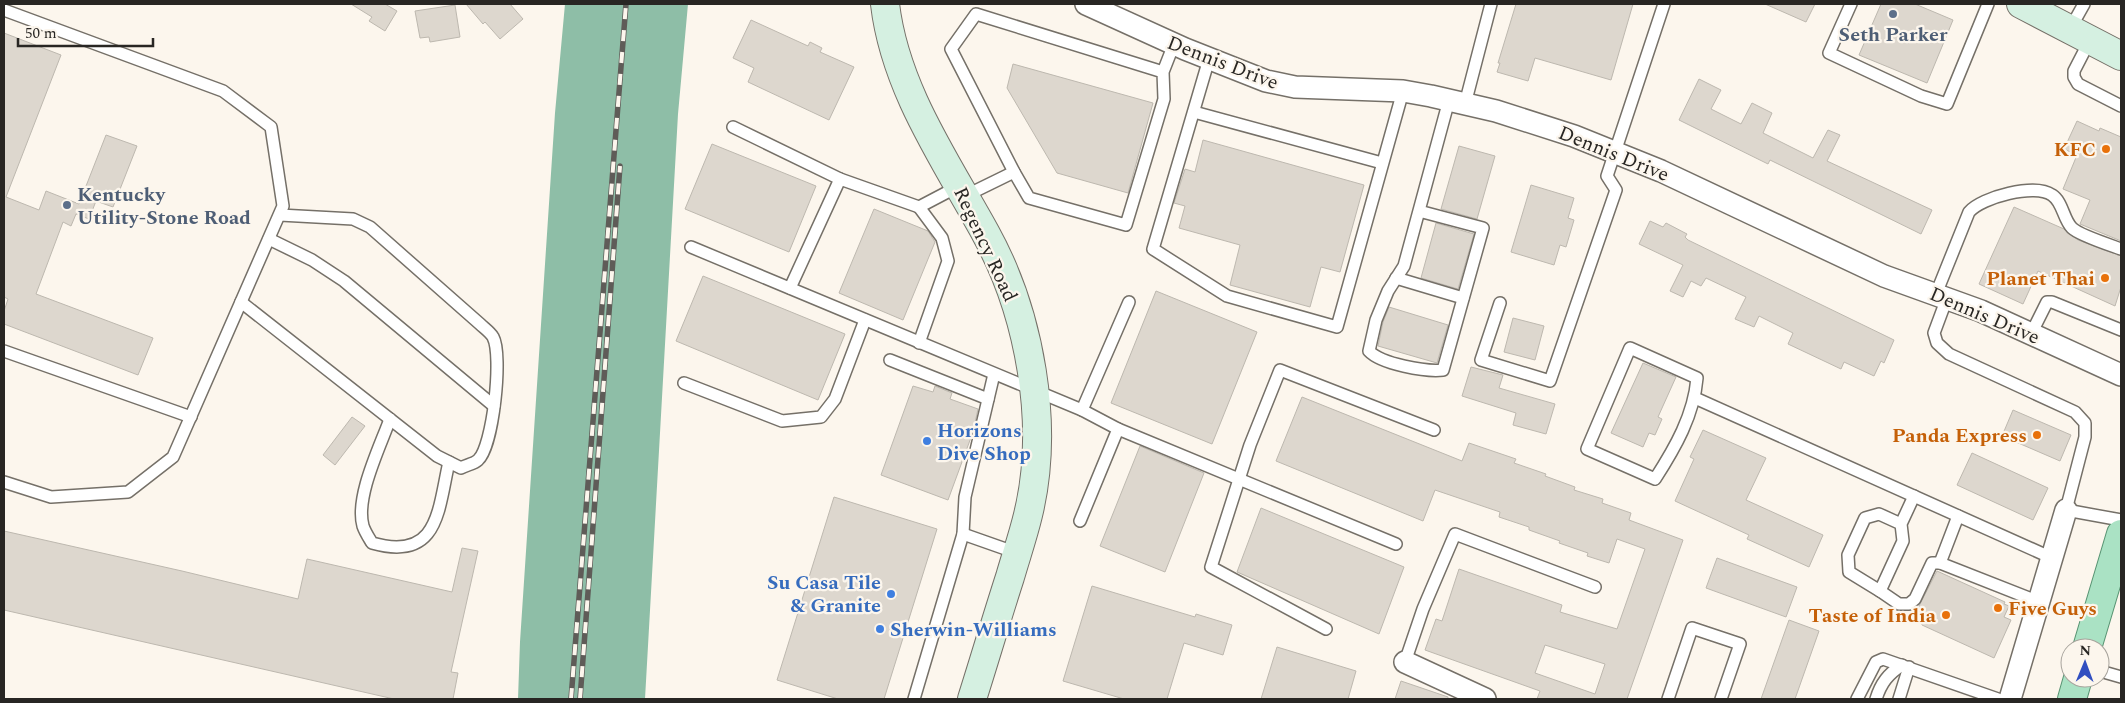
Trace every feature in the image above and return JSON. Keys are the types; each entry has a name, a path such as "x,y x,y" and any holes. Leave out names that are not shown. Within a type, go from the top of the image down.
{"main road":[{"path":"2090,638 2121,534"}],"street":[{"name":"Regency Road","path":"886,4 896,53 919,114 987,236 1013,296 1030,358 1035,392 1036,429 1033,490 1028,515 972,699"},
{"name":"Dennis Drive","path":"1086,4 1209,59 1266,81 1295,87 1403,91 1514,116 1615,151 1884,276 1981,311 2121,375"},
{"path":"2030,6 2121,56"},
{"path":"2010,699 2066,510"},
{"path":"1405,662 1473,697"}],"lane":[{"path":"1419,211 1483,228 1443,370 1431,371 1379,359 1369,351 1376,320 1388,291 1404,266 1419,211 1490,4"},
{"path":"1500,302 1481,360 1550,381 1616,190 1607,176 1664,4"},
{"path":"1851,4 1829,53 1920,96 1947,104 1988,4"},
{"path":"2084,4 2074,78 2078,84 2121,106"},
{"path":"4,10 223,91 271,127 283,206 173,457 128,492 51,497 4,482"},
{"path":"1163,72 976,14 951,49 1029,198 1126,225 1164,99 1163,72 1174,44"},
{"path":"1209,59 1153,249 1227,296 1336,327 1403,91"},
{"path":"1194,112 1382,163"},
{"path":"733,127 840,179 920,207 942,238 948,261 919,343"},
{"path":"920,207 1014,172"},
{"path":"790,288 840,179"},
{"path":"2121,250 2071,227 2057,199 2046,192 2034,190 1995,197 1974,206 1969,212 1942,296 1934,333 1937,343 1949,354 2075,412 2085,423 2085,437 2066,510 2121,520"},
{"path":"241,302 436,456 461,468 478,461 487,446 494,406 498,359 494,338 370,227 353,219 280,214"},
{"path":"269,239 312,260 344,281 494,406"},
{"path":"691,247 1082,410 1118,429 1396,544"},
{"path":"1396,278 1463,298"},
{"path":"1082,410 1129,302"},
{"path":"2031,334 2047,302 2052,302 2121,330"},
{"path":"684,383 782,421 821,417 835,400 865,320"},
{"path":"1630,348 1697,378 1695,398 1674,450 1655,479 1586,449 1630,348"},
{"path":"4,351 191,416"},
{"path":"890,360 988,399"},
{"path":"1326,629 1210,567 1250,445 1280,370 1434,430"},
{"path":"914,699 964,534 965,497 994,374"},
{"path":"1695,398 2052,558"},
{"path":"390,419 362,495 363,527 372,543 390,548 411,546 426,537 436,521 450,462"},
{"path":"1080,521 1118,429"},
{"path":"1880,592 1904,541 1901,524 1914,496"},
{"path":"1901,524 1879,514 1865,518 1848,554 1849,572 1899,604 1909,604 1915,599 1932,563 1940,563 2039,602"},
{"path":"1940,563 1958,516"},
{"path":"964,534 1017,553"},
{"path":"1405,662 1423,609 1455,534 1595,587"},
{"path":"1668,699 1692,628 1740,644 1721,699"},
{"path":"1857,699 1876,662 1883,659 1998,699"},
{"path":"1876,699 1882,684 1889,674 1906,666"},
{"path":"1900,699 1906,666"}],"green space":[{"path":"565,4 688,4 678,114 645,699 518,699 520,642 555,113"}],"building":[{"path":"351,4 385,4 397,11 385,31 369,21 372,17"},
{"path":"466,4 510,4 523,19 500,39 485,22 483,24"},
{"path":"1516,4 1633,4 1611,80 1535,58 1528,81 1497,72"},
{"path":"1765,4 1815,4 1806,22"},
{"path":"1881,4 1915,4 1953,20 1927,83 1859,55"},
{"path":"455,5 460,37 430,42 429,37 420,38 415,11"},
{"path":"751,20 808,46 810,42 822,48 820,52 854,67 829,120 748,82 754,68 733,58"},
{"name":"Kentucky Utility-Stone Road","path":"4,33 61,55 6,197 39,210 46,191 79,204 106,135 137,146 113,207 96,201 89,219 76,214 71,226 63,222 36,294 153,338 138,375 4,324 4,311 8,299 4,297"},
{"path":"1013,64 1153,103 1128,193 1057,173 1007,88"},
{"path":"1699,79 1721,90 1711,109 1741,124 1752,103 1772,113 1763,133 1813,158 1828,130 1840,135 1827,161 1932,210 1921,234 1770,160 1768,164 1679,120"},
{"path":"2077,121 2099,131 2100,128 2121,137 2121,241 2080,224 2090,200 2063,189 2077,155 2064,149"},
{"path":"1203,140 1364,185 1340,272 1321,267 1310,307 1230,285 1240,245 1179,228 1185,206 1174,203 1185,169 1195,172"},
{"path":"712,144 816,186 789,252 685,209"},
{"path":"1459,146 1495,156 1477,219 1441,209"},
{"path":"1531,185 1574,198 1568,218 1574,220 1566,247 1560,245 1554,265 1511,252"},
{"path":"2014,207 2064,229 2078,240 2121,256 2121,287 2115,306 2038,271 2023,304 1979,284"},
{"path":"874,209 928,231 935,242 903,320 839,293"},
{"path":"1650,221 1663,227 1666,223 1687,234 1685,237 1688,240 1894,340 1884,363 1881,361 1874,376 1844,362 1841,369 1788,344 1793,333 1759,316 1754,327 1735,319 1746,297 1706,278 1701,286 1691,281 1683,297 1670,291 1683,265 1639,244"},
{"path":"1436,223 1474,234 1458,289 1421,278"},
{"path":"703,276 845,334 818,400 676,341"},
{"path":"1156,291 1257,332 1212,444 1111,403"},
{"path":"1389,307 1448,325 1437,363 1378,346 1383,322"},
{"path":"1513,318 1544,326 1535,360 1504,352"},
{"path":"1643,363 1676,377 1658,417 1662,419 1655,435 1649,433 1643,447 1611,433"},
{"path":"1471,367 1503,375 1499,388 1555,404 1546,434 1513,425 1516,413 1462,396"},
{"path":"913,386 933,392 935,386 952,393 950,399 978,409 973,432 948,500 881,475"},
{"path":"1302,397 1462,461 1469,443 1516,459 1514,463 1546,474 1545,476 1575,487 1574,490 1603,499 1602,503 1631,513 1629,520 1683,540 1627,699 1537,699 1540,691 1425,650 1436,619 1442,621 1459,569 1562,605 1560,612 1617,629 1645,549 1617,539 1609,563 1587,556 1588,553 1529,530 1529,527 1499,517 1500,512 1435,490 1423,521 1276,461","holes":["1545,645 1605,664 1595,694 1535,673"]},
{"name":"Panda Express","path":"2013,410 2071,435 2060,461 2002,436"},
{"path":"352,417 365,426 335,465 323,455"},
{"path":"1703,430 1766,458 1746,500 1823,535 1809,567 1747,539 1749,535 1675,501 1694,459 1690,457"},
{"path":"1140,446 1204,473 1165,572 1100,546"},
{"path":"1972,453 2048,488 2033,520 1957,485"},
{"path":"834,497 937,529 884,699 838,699 777,680"},
{"path":"1261,508 1404,567 1379,634 1237,572"},
{"path":"4,531 298,599 307,559 452,592 462,548 478,551 451,672 458,673 453,699 394,699 4,610"},
{"path":"1717,558 1797,587 1786,617 1706,588"},
{"path":"1937,571 2005,602 2004,604 2009,606 2004,617 2011,620 1994,658 1922,625 1918,608"},
{"path":"1092,586 1195,617 1196,614 1232,625 1223,655 1184,643 1167,699 1124,699 1063,681"},
{"path":"1789,620 1819,631 1795,699 1761,699"},
{"path":"1277,647 1356,671 1348,699 1261,699"},
{"path":"1401,681 1448,697 1448,699 1395,699"}],"railway":[{"path":"571,699 626,4"},
{"path":"580,699 620,166"}],"place":[{"name":"Seth Parker","path":"1893,14"},
{"name":"KFC","path":"2106,149"},
{"name":"Kentucky Utility-Stone Road","path":"67,205"},
{"name":"Planet Thai","path":"2105,278"},
{"name":"Panda Express","path":"2037,435"},
{"name":"Horizons Dive Shop","path":"927,441"},
{"name":"Su Casa Tile & Granite","path":"891,594"},
{"name":"Five Guys","path":"1998,608"},
{"name":"Taste of India","path":"1946,615"},
{"name":"Sherwin-Williams","path":"880,629"}]}
